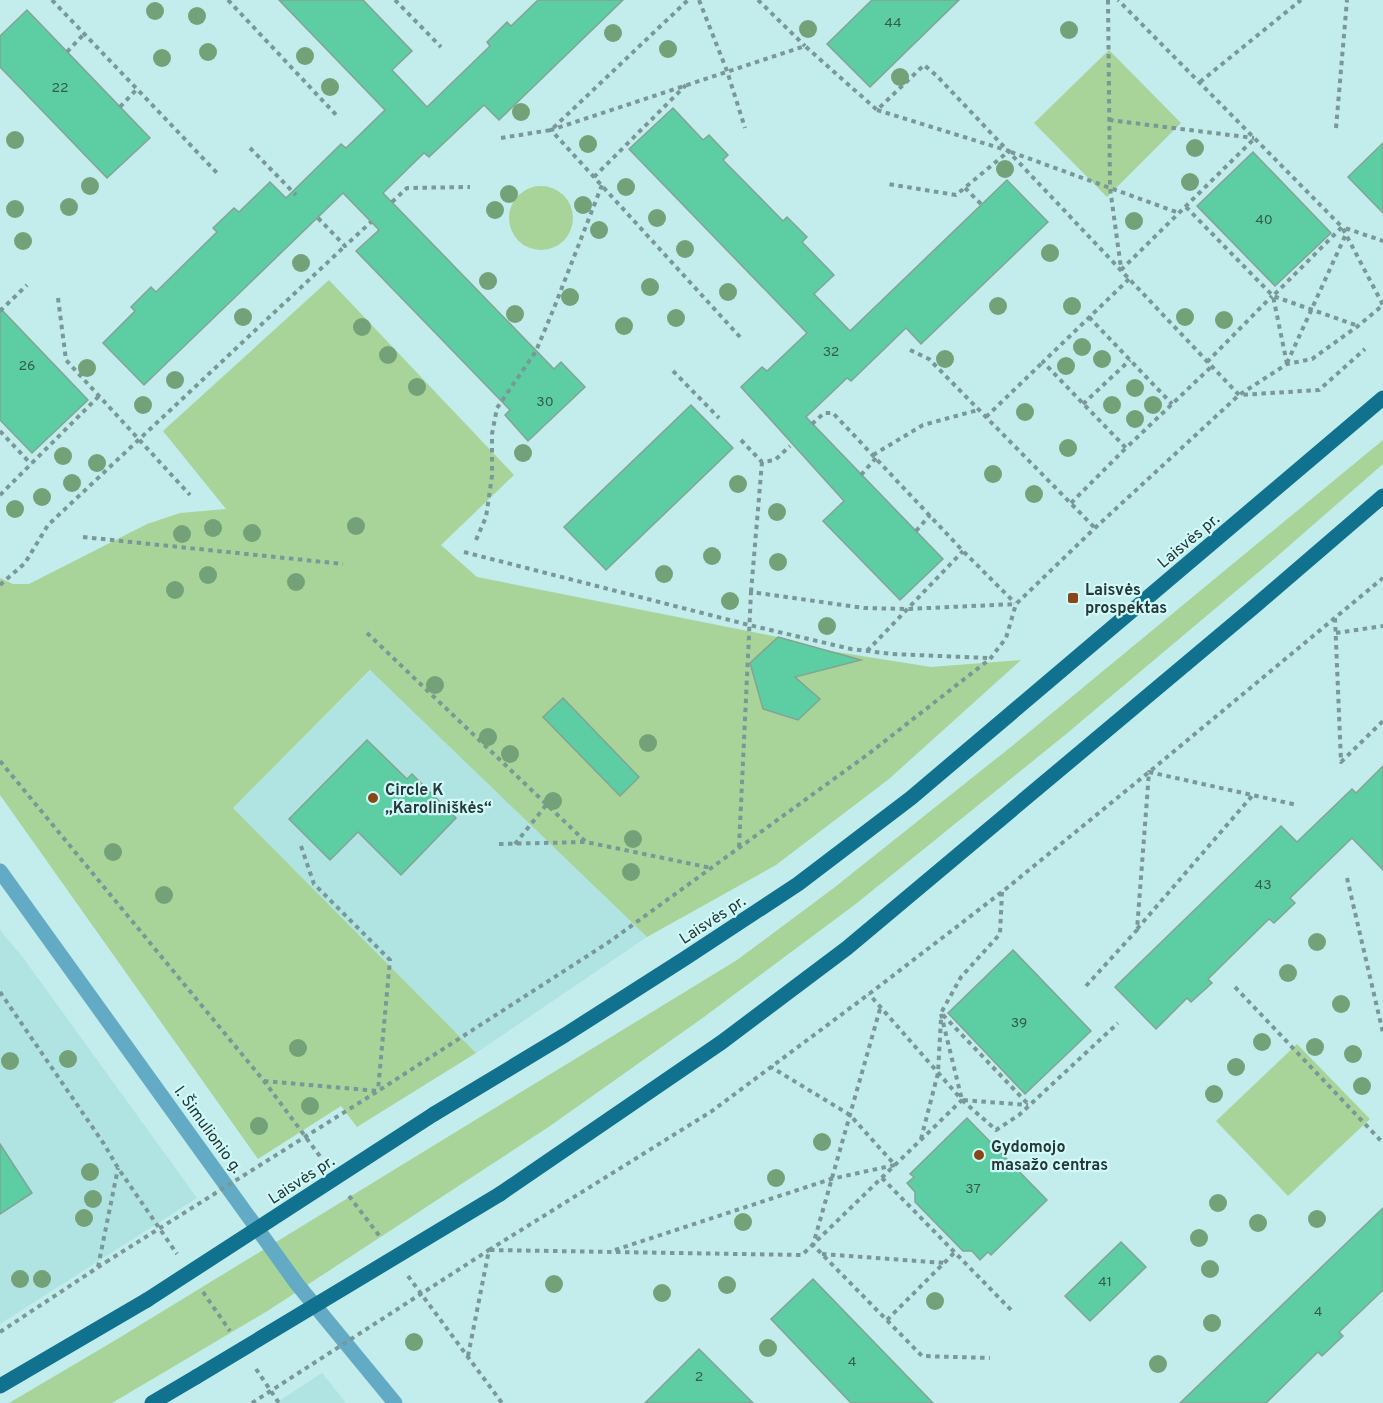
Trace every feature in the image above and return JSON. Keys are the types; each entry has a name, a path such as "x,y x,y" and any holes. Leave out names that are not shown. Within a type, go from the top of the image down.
{"main road":[{"name":"Laisvės pr.","path":"0,1386 147,1300 434,1114 565,1035 789,891 911,798 1383,398"},
{"path":"152,1403 500,1194 722,1042 847,948 1255,606 1383,495"}],"street":[{"name":"I. Šimulionio g.","path":"0,871 297,1284 395,1403"}],"path":[{"path":"52,0 219,175"},
{"path":"228,0 339,118"},
{"path":"395,0 441,47"},
{"path":"551,130 688,0"},
{"path":"699,0 727,71 745,128"},
{"path":"758,0 805,46 877,110 1009,151 1179,213"},
{"path":"1108,0 1110,188 1121,270"},
{"path":"0,1332 98,1267 609,942 867,755 990,659 1006,638 1016,604 1239,395 1287,364 1312,359 1358,327 1383,304 1342,227 1118,0"},
{"path":"1200,82 1301,0"},
{"path":"1336,128 1347,0"},
{"path":"67,52 84,34"},
{"path":"501,138 551,130 805,46"},
{"path":"877,110 924,65 938,76 1239,395"},
{"path":"594,177 686,85"},
{"path":"120,107 138,89"},
{"path":"1109,120 1255,138"},
{"path":"551,130 741,337"},
{"path":"1121,270 1255,138"},
{"path":"250,148 296,195"},
{"path":"888,184 956,195 1009,151"},
{"path":"476,540 486,517 492,476 492,434 497,408 536,351 602,185"},
{"path":"392,202 407,188 470,187"},
{"path":"965,188 981,204"},
{"path":"1186,207 1273,296 1358,327"},
{"path":"318,218 345,246"},
{"path":"0,585 25,563 48,525 371,222"},
{"path":"1342,227 1383,241"},
{"path":"1207,362 1342,227"},
{"path":"1287,364 1346,234"},
{"path":"986,417 1129,279"},
{"path":"0,311 27,285"},
{"path":"1273,296 1287,364"},
{"path":"58,298 66,360 190,495"},
{"path":"1089,317 1172,404"},
{"path":"1239,395 1320,390 1365,349"},
{"path":"910,350 929,359 1095,528"},
{"path":"1083,404 1130,360"},
{"path":"1043,362 1126,448"},
{"path":"1071,503 1212,366"},
{"path":"673,372 719,418"},
{"path":"0,495 99,396"},
{"path":"861,475 874,457 923,425 978,410"},
{"path":"812,424 824,413 833,413 1016,604"},
{"path":"0,431 31,464"},
{"path":"739,848 749,625 762,462 741,440"},
{"path":"762,462 775,460 790,446"},
{"path":"916,531 930,515"},
{"path":"83,537 343,564"},
{"path":"867,651 963,551"},
{"path":"464,552 851,649 990,659"},
{"path":"252,1403 489,1250 712,1111 1002,892 1383,578"},
{"path":"751,592 864,608 907,609 1016,604"},
{"path":"1335,617 1341,762 1383,721"},
{"path":"1336,633 1383,626"},
{"path":"367,633 586,842"},
{"path":"0,761 264,1081 327,1166"},
{"path":"1149,772 1297,806"},
{"path":"1137,930 1149,772"},
{"path":"1086,986 1252,796"},
{"path":"515,844 547,804"},
{"path":"499,844 586,842 711,868"},
{"path":"301,846 314,884 390,960 378,1090"},
{"path":"1347,878 1383,1033"},
{"path":"921,1140 938,1073 941,1013 961,976 1000,934 1002,892"},
{"path":"1235,987 1383,1143"},
{"path":"0,992 118,1168 98,1267"},
{"path":"869,994 962,1100 996,1130 1019,1115 1118,1023"},
{"path":"813,1245 881,1008"},
{"path":"941,1013 962,1100"},
{"path":"941,1013 1029,1105"},
{"path":"771,1067 850,1115 895,1165"},
{"path":"264,1081 378,1090"},
{"path":"489,1250 802,1255 962,1100 1029,1105"},
{"path":"611,1252 831,1179 895,1165"},
{"path":"882,1178 1012,1311"},
{"path":"348,1195 383,1242"},
{"path":"813,1245 922,1356 990,1358"},
{"path":"468,1356 489,1250"},
{"path":"887,1320 955,1252"},
{"path":"821,1254 945,1263"},
{"path":"405,1271 502,1403"}],"shaded area":[{"path":"371,670 647,937 476,1053 233,808"},
{"path":"0,930 24,959 197,1198 0,1324"},
{"path":"322,1373 346,1403 276,1403"}],"green space":[{"path":"1109,50 1181,123 1107,197 1034,123"},
{"path":"535,186 547,186 564,195 571,206 573,218 571,230 564,241 547,250 535,250 523,245 514,236 509,224 509,212 514,200 523,191"},
{"path":"329,280 514,475 441,545 477,577 778,637 824,650 931,667 1021,660 889,779 776,865 647,937 370,670 233,808 476,1053 357,1127 341,1106 258,1159 0,795 0,578 13,584 29,584 147,524 180,513 226,509 163,431"},
{"path":"1383,440 1383,464 1065,735 857,903 704,1017 550,1126 269,1310 112,1403 9,1403 737,960 835,887 1017,742"},
{"path":"1297,1044 1370,1119 1288,1196 1216,1121"}],"building":[{"path":"279,0 363,0 412,51 392,70 427,107 490,46 487,42 507,22 511,26 538,0 623,0 499,120 484,105 429,157 424,153 383,193 554,369 561,362 585,387 528,441 505,415 510,410 356,251 379,230 343,193 144,385 103,343 135,311 131,307 151,287 156,292 217,232 213,228 234,208 239,212 270,182 286,198 341,144 346,148 385,110"},
{"path":"872,0 959,0 870,87 827,44"},
{"path":"27,10 150,138 107,178 0,67 0,36"},
{"path":"673,108 703,140 709,135 728,155 723,160 783,221 787,217 807,237 802,242 834,275 814,294 850,331 1007,180 1048,222 921,344 906,328 851,381 847,378 806,417 943,559 900,600 823,521 844,501 741,387 762,367 767,371 807,333 629,149"},
{"path":"1383,143 1383,213 1348,177"},
{"path":"1253,152 1331,233 1275,286 1197,206"},
{"path":"0,308 88,400 32,453 0,420"},
{"path":"691,405 733,448 606,570 564,527"},
{"path":"778,637 861,660 795,677 820,699 798,720 763,709 750,663"},
{"path":"563,698 639,777 620,796 543,717"},
{"name":"Circle K „Karoliniškės“","path":"367,740 407,779 412,774 456,818 401,875 358,832 330,860 289,819"},
{"path":"1383,766 1383,870 1352,838 1290,898 1295,903 1274,923 1269,919 1208,979 1212,983 1191,1002 1187,998 1156,1029 1115,987 1281,826 1297,842 1352,789 1356,793"},
{"path":"1013,950 1091,1031 1025,1094 948,1013"},
{"path":"967,1118 1047,1200 991,1255 988,1252 980,1260 972,1251 963,1251 915,1202 915,1192 907,1183 914,1177 910,1174"},
{"path":"0,1144 32,1193 0,1214"},
{"path":"1383,1208 1383,1290 1339,1332 1343,1336 1322,1356 1318,1352 1266,1403 1180,1403"},
{"path":"1121,1242 1146,1267 1090,1321 1065,1296"},
{"path":"813,1279 933,1403 851,1403 771,1319"},
{"path":"699,1349 753,1403 645,1403"}],"place":[{"name":"Laisvės prospektas","path":"1073,598"},
{"name":"Circle K „Karoliniškės“","path":"373,798"},
{"name":"Gydomojo masažo centras","path":"979,1155"}]}
